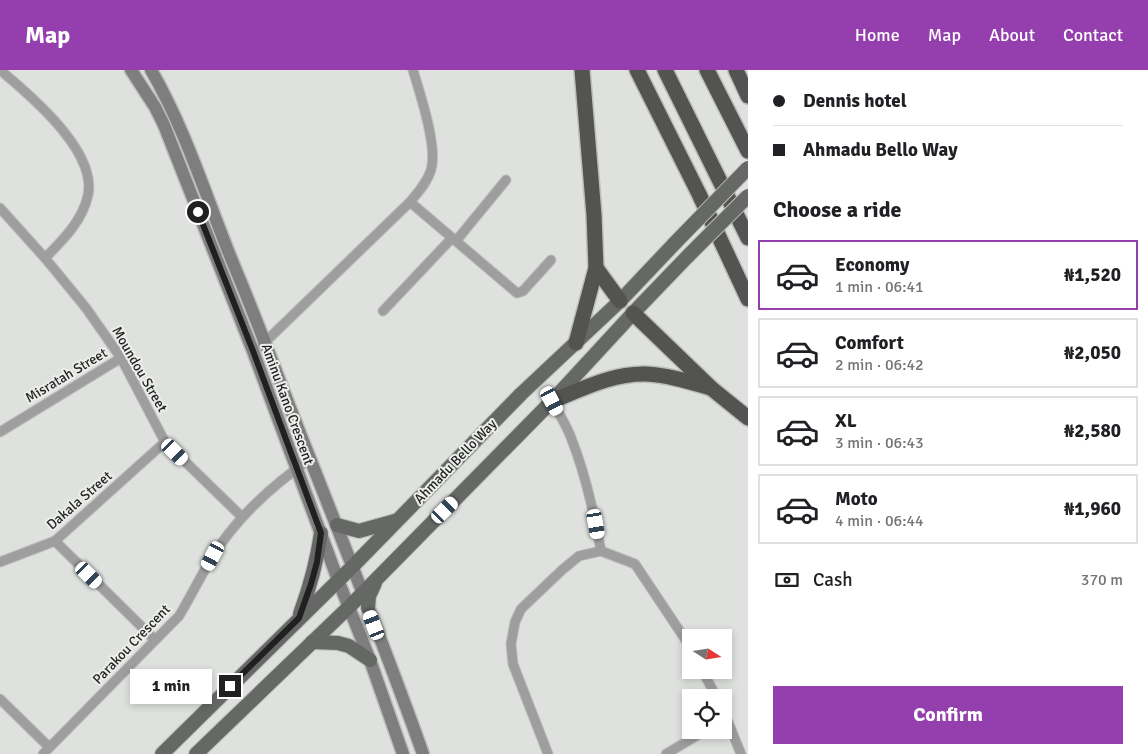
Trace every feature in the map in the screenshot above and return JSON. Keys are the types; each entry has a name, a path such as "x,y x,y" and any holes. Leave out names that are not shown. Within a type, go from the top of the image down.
{"highway":[{"path":"576,343 596,268 594,215 582,70"},
{"path":"637,70 699,194 748,299"},
{"path":"665,70 748,238"},
{"path":"707,70 748,151"},
{"path":"736,70 748,96"},
{"path":"596,268 620,302"},
{"path":"633,314 711,388 748,418"},
{"path":"552,401 591,385 620,377 645,374 677,378 711,388"}],"main road":[{"name":"Ahmadu Bello Way","path":"162,754 352,567 521,394 620,302 748,168"},
{"name":"Ahmadu Bello Way","path":"196,754 350,606 552,401 688,256 748,196"},
{"path":"336,525 359,531 398,520"},
{"path":"299,618 317,562 321,533"},
{"path":"368,608 376,579"},
{"path":"312,642 338,643 349,646 370,660"}],"street":[{"path":"0,70 37,102 58,124 84,164 89,180 88,196 80,214 67,236 45,258"},
{"name":"Aminu Kano Crescent","path":"131,70 155,107 164,125 253,351 338,580 350,606 403,754"},
{"path":"151,70 176,117 216,224 266,342 423,754"},
{"path":"253,351 266,342 410,202 425,184 432,169 433,155 428,123 413,70"},
{"path":"383,311 454,239 506,180"},
{"path":"410,202 519,293 551,260"},
{"name":"Moundou Street","path":"0,208 45,258 86,308 120,358 166,442 242,517"},
{"name":"Misratah Street","path":"0,432 120,358"},
{"path":"552,401 570,434 580,463 594,511 601,551"},
{"name":"Dakala Street","path":"0,562 55,541 166,442"},
{"name":"Parakou Crescent","path":"46,751 179,616 213,556 242,517 310,459"},
{"path":"55,541 155,640"},
{"path":"548,754 513,664 511,644 515,622 521,609 562,570 579,556 601,551 634,564 682,635"},
{"path":"0,699 46,751"},
{"path":"732,733 741,754"},
{"path":"666,754 691,739"}],"route":[{"path":"198,212 253,351 321,533 317,562 299,618 230,686"}]}
